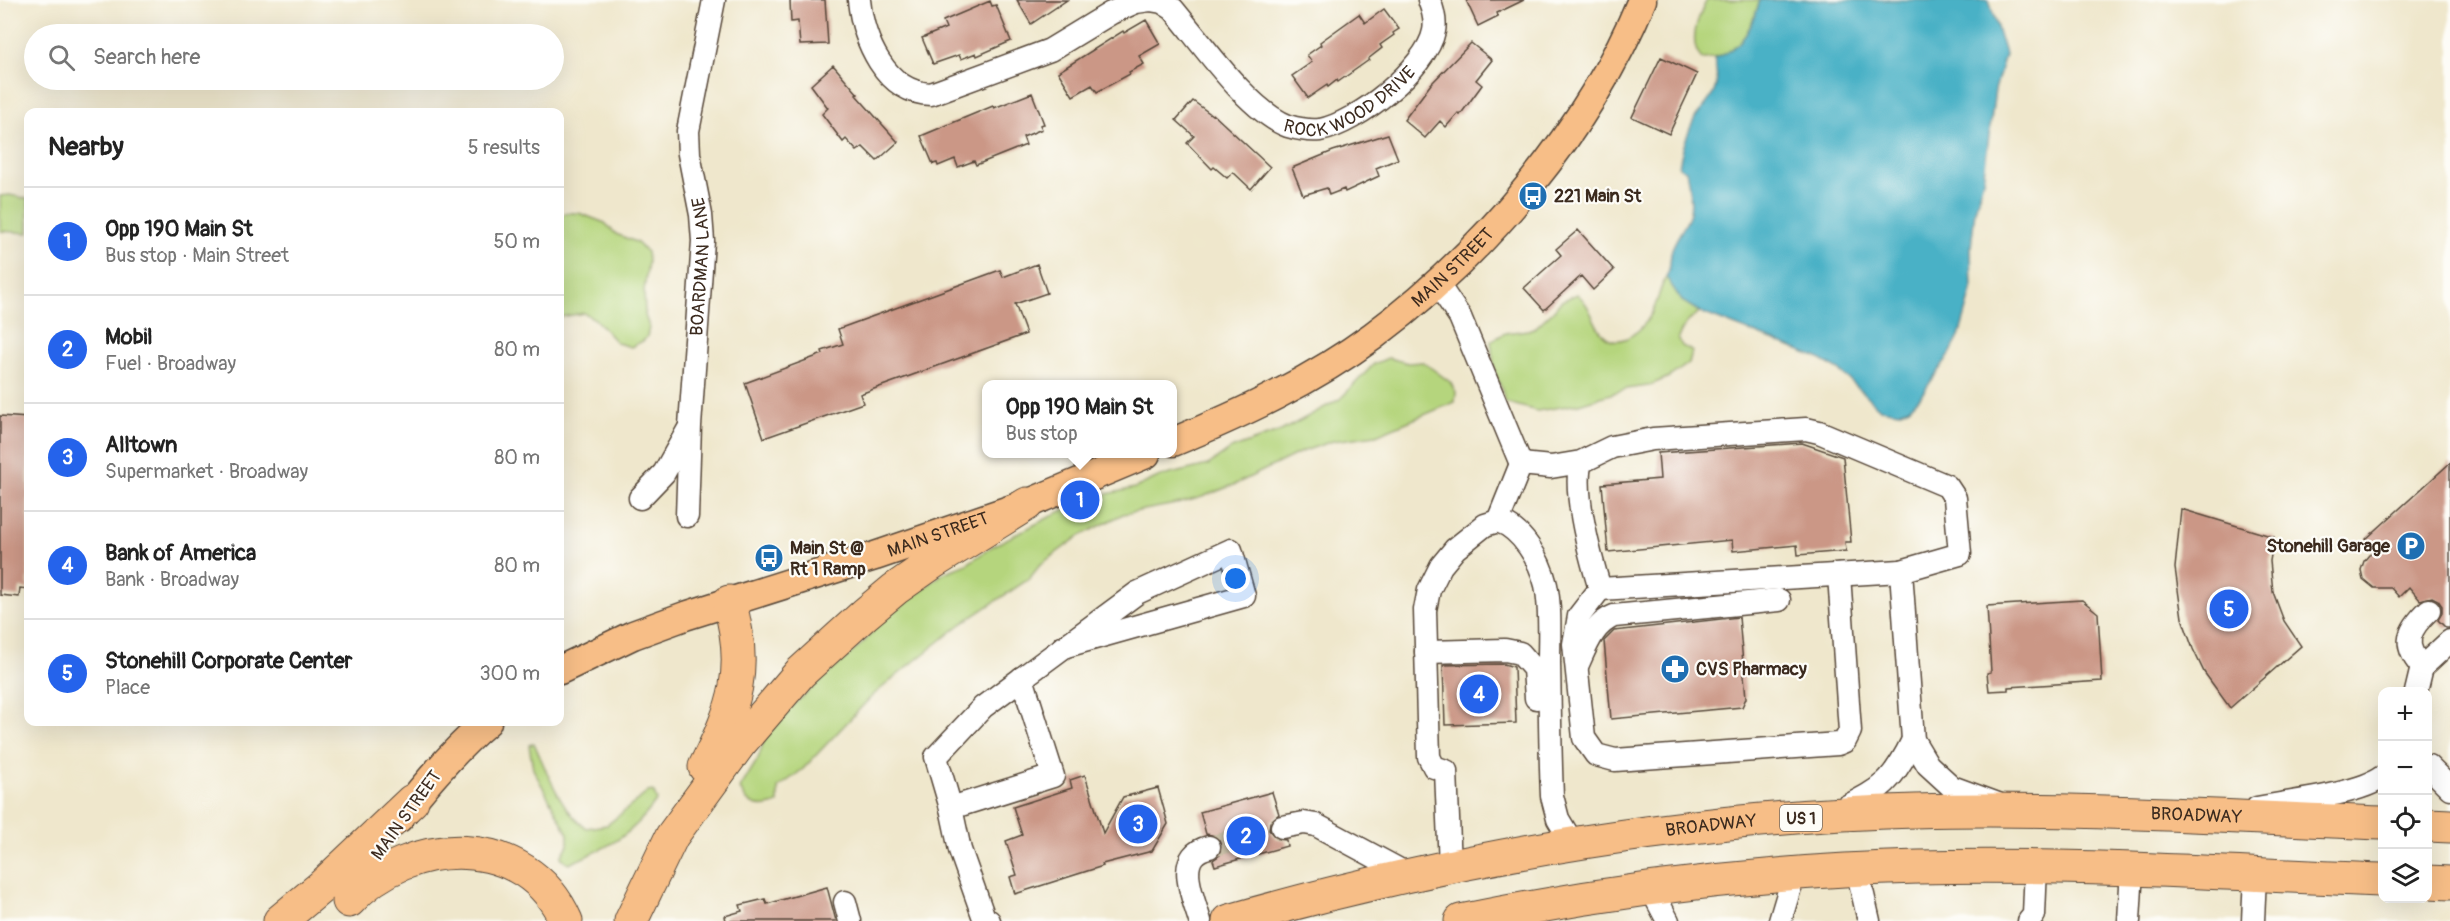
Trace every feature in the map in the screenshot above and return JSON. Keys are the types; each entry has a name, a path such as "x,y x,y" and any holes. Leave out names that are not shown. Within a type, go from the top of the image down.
{"highway":[{"path":"672,836 768,708 831,644 895,589 932,563 1027,504"},
{"path":"631,921 719,736 737,687 738,642 729,602"},
{"path":"280,921 321,887 412,801"},
{"name":"BROADWAY","path":"1228,921 1450,866 1573,844 1719,825 1913,811 2020,810 2378,823"},
{"path":"2432,825 2450,826"},
{"path":"345,911 370,880 399,863 437,854 464,852 495,858 520,868 549,893 566,921"},
{"path":"1461,921 1531,914 1652,889 1857,869 2036,866 2378,880"},
{"path":"2432,882 2450,883"}],"main road":[{"name":"MAIN STREET","path":"1177,440 1249,410 1330,365 1373,336 1437,283 1473,249 1509,209 1564,140 1618,51 1642,0"},
{"name":"MAIN STREET","path":"564,668 633,635 1027,504 1134,458"},
{"name":"MAIN STREET","path":"345,911 377,852 412,801 466,739 482,726"}],"street":[{"name":"BOARDMAN LANE","path":"687,516 690,426 703,241 701,215 689,154 688,131 714,0"},
{"name":"ROCK WOOD DRIVE","path":"859,0 865,32 880,63 890,75 920,94 931,94 1050,50 1111,13 1136,2 1150,0 1162,2 1173,9 1250,101 1287,126 1305,130 1320,130 1354,115 1388,93 1417,66 1427,51 1434,31 1434,11 1429,0"},
{"path":"1437,283 1460,317 1521,464 1498,521"},
{"name":"BOARDMAN LANE","path":"640,498 664,473 690,426"},
{"path":"1521,464 1551,466 1581,462 1612,447 1653,439 1802,429 1815,431 1941,482 1952,491 1955,501 1960,554 1901,571 1600,589 1584,609 1576,625 1574,644 1584,738 1592,752 1600,757 1615,760 1841,743 1849,735 1839,575"},
{"path":"1581,462 1578,480 1580,498 1592,561 1600,589"},
{"path":"1450,866 1446,771 1434,767 1429,757 1425,610 1429,590 1441,566 1455,549 1485,525 1498,521 1506,524 1525,542 1545,583 1549,635 1552,796 1558,819 1573,844"},
{"path":"986,920 960,850 936,757 983,707 1063,647 1137,593 1231,550 1244,596 1063,647"},
{"path":"1901,571 1913,740 1928,765 1952,787 2020,810"},
{"path":"1577,667 1594,631 1601,623 1614,616 1779,600"},
{"path":"2422,667 2412,653 2410,638 2415,624 2429,610"},
{"path":"2417,687 2422,667 2450,641"},
{"path":"1426,652 1510,650 1520,653 1528,660 1535,674 1538,766"},
{"path":"951,808 1053,776 1022,678"},
{"path":"1828,816 1880,788 1899,768 1913,740"},
{"path":"2432,771 2450,788"},
{"path":"2211,816 2352,790 2378,779"},
{"path":"1282,827 1304,823 1316,825 1409,875"},
{"path":"1200,921 1188,868 1195,853 1209,847"},
{"path":"2035,919 2036,866"},
{"path":"1857,869 1869,921"},
{"path":"2129,921 2132,869"},
{"path":"1780,921 1794,874"},
{"path":"2253,921 2255,875"},
{"path":"1652,889 1668,921"}],"green space":[{"path":"1707,0 1760,0 1752,22 1741,41 1725,54 1702,59 1695,46 1695,38 1700,14"},
{"path":"10,195 24,198 24,233 0,231 0,196"},
{"path":"579,213 605,223 616,234 636,242 647,252 644,291 645,315 649,327 647,337 643,341 631,347 617,343 595,319 584,313 564,316 564,214"},
{"path":"1666,277 1682,301 1700,312 1687,323 1678,338 1682,346 1692,351 1689,363 1669,377 1648,386 1626,389 1579,404 1537,411 1504,402 1503,391 1495,371 1491,341 1505,333 1536,327 1561,301 1577,294 1584,301 1605,336 1612,340 1626,338 1646,323 1655,307"},
{"path":"1388,358 1408,363 1423,362 1450,382 1456,392 1455,402 1376,435 1333,441 1301,452 1236,484 1202,497 1123,514 1078,537 1040,565 1029,579 961,624 872,696 803,769 778,788 778,803 760,806 746,799 740,788 758,759 766,734 792,706 865,641 879,622 944,573 967,564 993,546 1077,503 1093,497 1135,488 1158,477 1208,465 1231,449 1281,431 1340,399 1374,364"},
{"path":"534,743 549,778 562,800 569,811 586,828 607,825 648,792 653,791 657,800 629,832 596,852 569,864 561,857 568,845 568,834 533,769 529,745"}],"water":[{"path":"1760,0 1989,0 2005,54 1995,90 1983,181 1975,211 1971,247 1972,291 1959,337 1950,354 1920,397 1909,408 1899,412 1880,409 1839,370 1818,358 1700,312 1682,301 1666,277 1672,249 1690,211 1686,171 1679,167 1685,142 1695,118 1714,93 1717,77 1714,59 1733,48 1745,36"}],"building":[{"path":"791,0 825,0 828,44 800,45 798,21 791,22"},
{"path":"1017,0 1067,0 1031,24"},
{"path":"1466,0 1524,0 1497,13 1498,16 1478,26"},
{"path":"990,1 992,6 996,5 1011,41 977,56 976,53 961,59 959,55 933,64 922,38 946,28 943,21"},
{"path":"1384,9 1399,29 1393,33 1394,35 1380,45 1382,48 1369,60 1338,82 1337,80 1328,87 1327,85 1308,98 1292,76 1312,62 1307,55 1321,45 1320,42 1359,14 1365,23"},
{"path":"1146,20 1160,44 1139,56 1144,64 1097,92 1092,85 1073,96 1058,72 1123,31 1124,33"},
{"path":"1471,43 1492,60 1476,80 1482,85 1460,115 1458,113 1446,127 1440,121 1425,138 1404,120 1431,84"},
{"path":"1661,57 1697,74 1669,134 1632,117"},
{"path":"833,65 898,142 877,161 863,147 857,151 846,139 843,142 822,114 828,108 811,85"},
{"path":"1032,93 1044,124 1040,125 1042,129 1023,137 1026,145 976,165 974,161 958,167 955,159 938,166 937,163 933,164 921,136 993,106 994,108"},
{"path":"1193,101 1213,114 1270,167 1251,189 1233,172 1227,178 1214,167 1212,169 1187,143 1194,136 1176,120"},
{"path":"1388,134 1398,159 1376,168 1379,176 1345,192 1344,189 1329,195 1327,188 1303,195 1292,168 1333,151"},
{"path":"1578,230 1614,270 1593,290 1581,276 1544,310 1524,288 1561,255 1556,249"},
{"path":"1037,264 1047,293 1015,304 1026,334 860,394 863,403 764,438 745,383 823,354 822,351 843,344 838,329 1000,270 1003,277"},
{"path":"0,416 24,418 24,588 20,588 19,597 0,595"},
{"path":"1802,443 1843,457 1851,542 1845,542 1846,551 1798,555 1797,545 1733,551 1732,540 1608,552 1602,484 1660,479 1658,453"},
{"name":"Stonehill Garage","path":"2450,463 2450,628 2446,628 2438,620 2442,613 2442,606 2438,600 2432,597 2420,600 2409,587 2399,597 2391,588 2374,588 2363,579 2361,570 2364,561 2374,549 2366,539"},
{"path":"2181,509 2274,537 2270,561 2273,592 2284,621 2301,646 2230,708 2204,672 2182,618 2175,568"},
{"path":"2082,600 2098,613 2102,681 2008,687 2008,690 1989,691 1987,673 1991,672 1987,606"},
{"name":"CVS Pharmacy","path":"1739,617 1746,698 1742,707 1611,719 1604,641 1614,631"},
{"path":"1504,664 1514,667 1516,723 1445,725 1443,665"},
{"path":"1085,775 1103,833 1123,797 1158,788 1168,824 1152,851 1102,864 1103,866 1015,894 1010,877 1017,875 1006,841 1022,835 1013,807 1072,788 1070,780"},
{"path":"1272,792 1279,814 1270,822 1269,830 1277,839 1286,840 1287,846 1215,866 1213,860 1220,855 1222,842 1217,836 1206,834 1200,812"},
{"path":"827,887 836,921 726,921 725,916 742,911 740,905 765,899 767,904"}],"tunnel":[{"path":"1209,847 1282,827"}],"place":[{"name":"221 Main St","path":"1533,196"},
{"name":"Opp 190 Main St","path":"1080,500"},
{"name":"Stonehill Garage","path":"2411,546"},
{"name":"Main St @ Rt 1 Ramp","path":"769,558"},
{"name":"Stonehill Corporate Center","path":"2229,609"},
{"name":"CVS Pharmacy","path":"1675,669"},
{"name":"Bank of America","path":"1479,694"},
{"name":"Alltown","path":"1138,824"},
{"name":"Mobil","path":"1246,836"}]}
